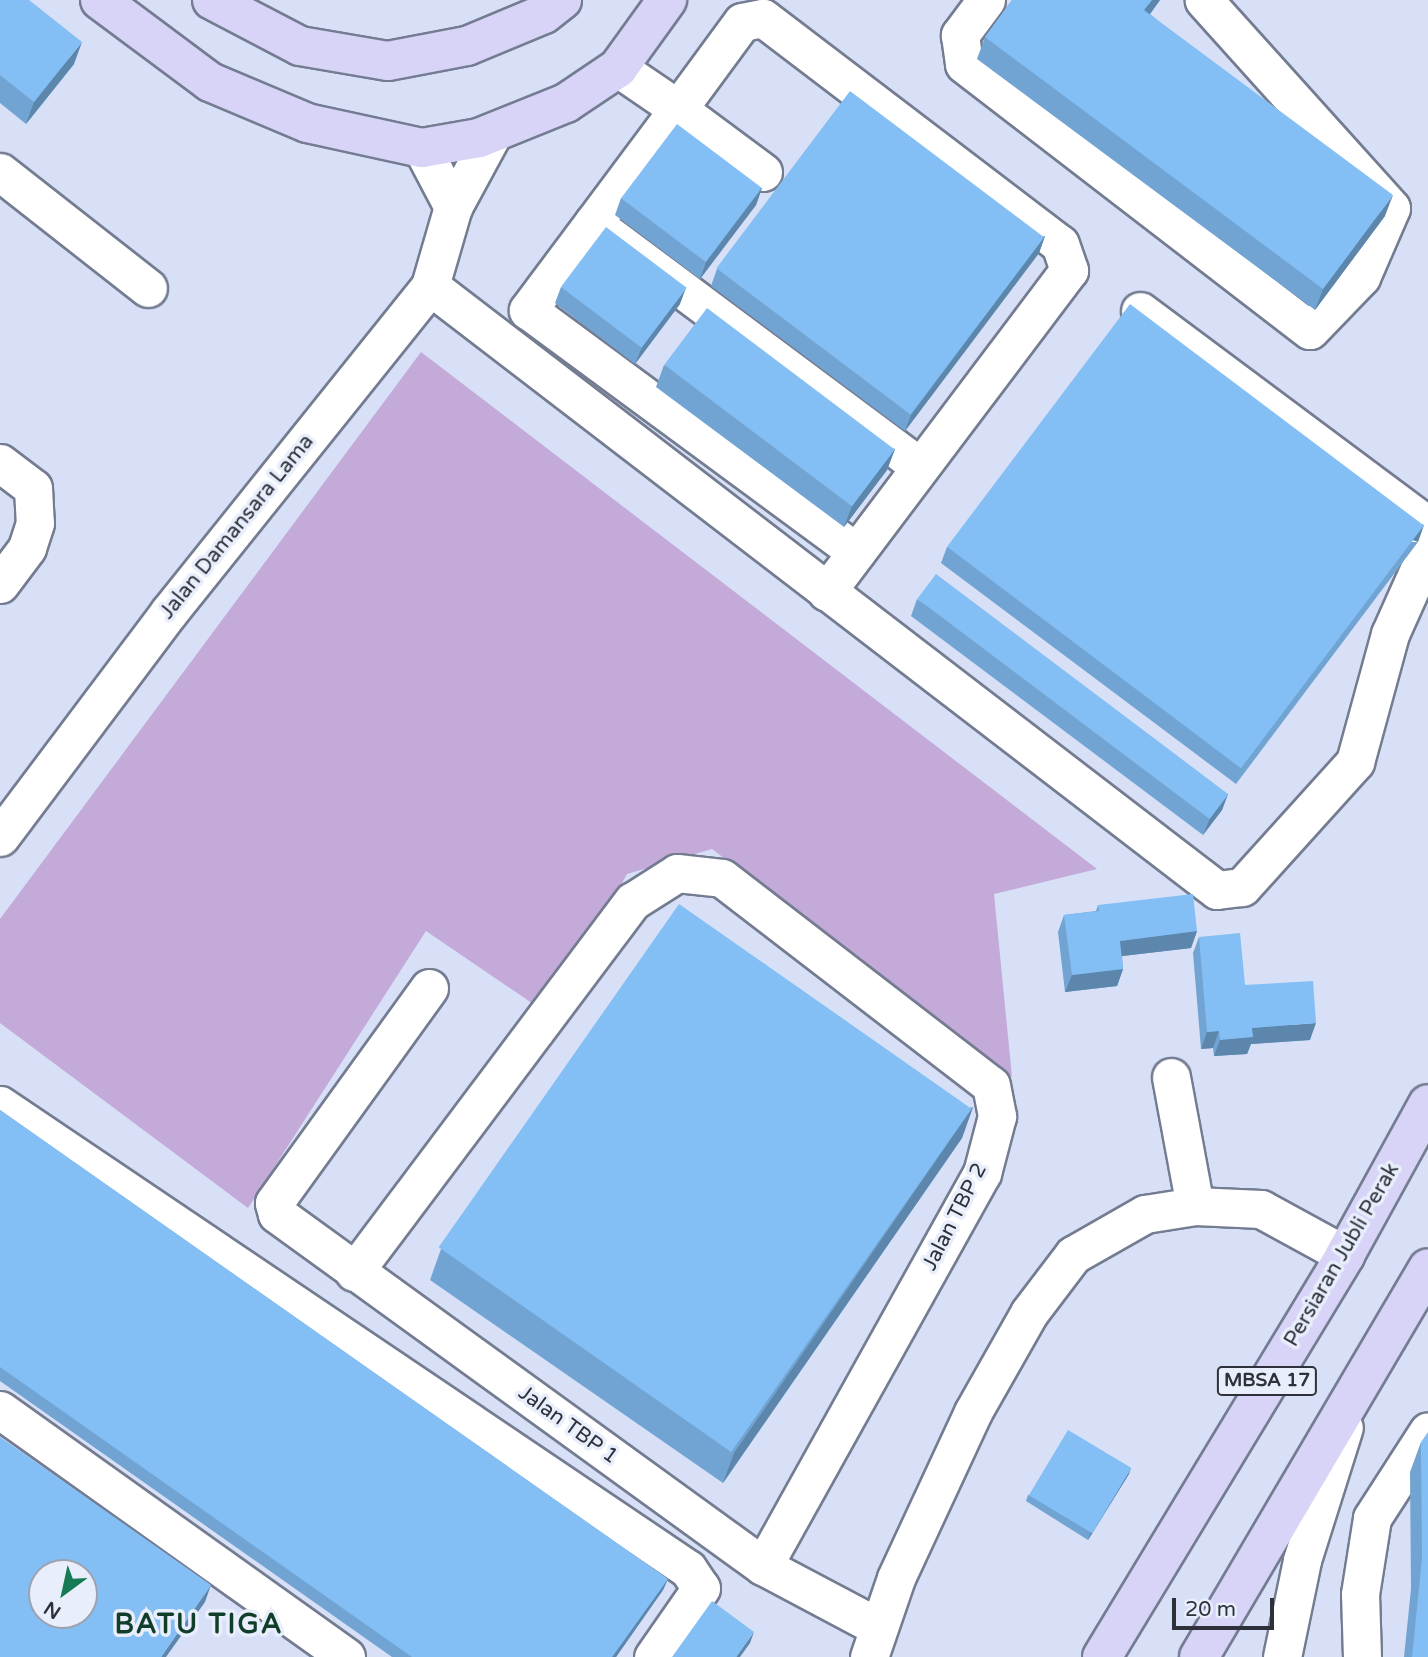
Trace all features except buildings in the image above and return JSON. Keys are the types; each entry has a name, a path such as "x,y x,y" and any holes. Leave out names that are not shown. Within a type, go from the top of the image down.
{"main road":[{"path":"100,0 210,82 307,122 422,148 493,133 566,103 618,68 667,0"},
{"path":"212,0 300,46 388,61 467,46 544,14 562,0"},
{"name":"Persiaran Jubli Perak","path":"1101,1657 1345,1255 1428,1104"},
{"path":"1199,1657 1351,1406 1428,1269"}],"street":[{"path":"986,0 960,35 964,64 1310,330 1361,277 1391,208 1204,0"},
{"path":"504,342 742,22 763,18 1060,244 1069,270 826,592"},
{"path":"618,68 763,172"},
{"name":"Jalan Damansara Lama","path":"0,837 169,612 430,286 453,207 493,133"},
{"path":"422,148 453,207"},
{"path":"0,172 148,288"},
{"path":"593,223 920,467"},
{"path":"430,286 1217,890 1242,887 1355,762 1390,634 1428,549"},
{"path":"528,310 856,552"},
{"path":"1140,311 1428,526"},
{"path":"0,463 33,488 35,523 27,548 0,584"},
{"name":"Jalan TBP 2","path":"354,1272 633,901 677,873 722,878 991,1085 997,1116 982,1173 763,1566"},
{"name":"Jalan TBP 1","path":"429,988 274,1203 277,1214 763,1566 874,1642"},
{"path":"1171,1077 1195,1206"},
{"path":"0,1105 688,1569 701,1588 653,1657"},
{"path":"874,1642 973,1412 1029,1313 1073,1255 1108,1232 1145,1214 1195,1206 1261,1209 1345,1255"},
{"path":"1287,1654 1302,1560 1351,1406"},
{"path":"0,1410 325,1651"},
{"path":"1362,1657 1360,1594 1372,1518 1428,1431"}],"shaded area":[{"path":"421,352 1097,869 994,894 1012,1077 712,849 627,874 548,1014 426,931 248,1208 0,1023 0,919"}],"district":[{"name":"BATU TIGA","path":"199,1624"}]}
